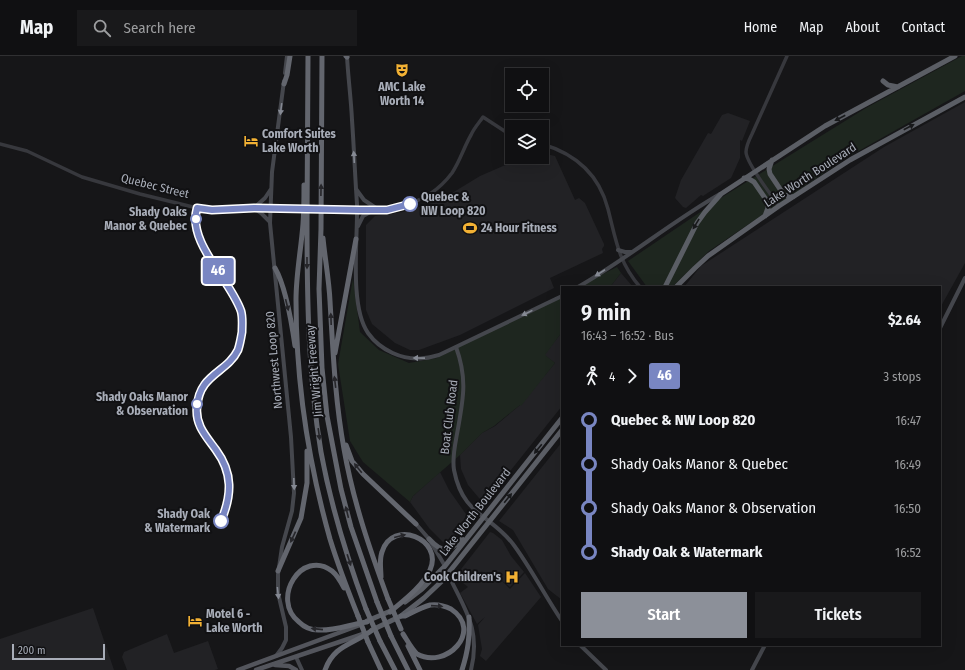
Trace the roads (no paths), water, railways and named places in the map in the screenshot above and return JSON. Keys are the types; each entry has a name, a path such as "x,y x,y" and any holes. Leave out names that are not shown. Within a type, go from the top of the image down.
{"highway":[{"path":"284,84 290,56"},
{"name":"Jim Wright Freeway","path":"308,56 307,301 311,375 315,411 321,452 342,538 366,609 395,670"},
{"name":"Jim Wright Freeway","path":"322,56 321,229 319,289 320,329 327,416 350,527 377,602 391,636 408,670"},
{"path":"666,286 697,223 710,205 721,194 825,126 955,56"},
{"path":"884,81 888,85 898,87"},
{"name":"Lake Worth Boulevard","path":"677,286 708,256 779,206 875,146 965,97"},
{"path":"299,365 297,282 303,224 305,156 308,151"},
{"path":"772,160 769,169 770,174 784,195 794,197"},
{"path":"744,178 750,179 754,182 767,201 768,206 765,216"},
{"path":"321,229 323,234 330,299 333,358 347,466 359,514 376,567 402,632 420,670"},
{"path":"333,358 356,238"},
{"path":"275,268 279,274 293,332 299,365 308,444 331,540 358,616 381,670"},
{"name":"Lake Worth Boulevard","path":"367,622 390,612 418,592 445,566 561,419"},
{"name":"Lake Worth Boulevard","path":"371,631 401,616 428,595 448,574 561,431"},
{"path":"342,435 352,461 363,474 416,524"},
{"path":"278,571 302,518 307,483 308,444"},
{"path":"382,580 382,552 384,547 392,538 403,534 411,535 425,542 431,553 432,565 430,570 413,592 390,612"},
{"path":"429,539 438,548 446,550 451,549 462,539 467,538"},
{"path":"355,608 337,576 325,567 318,565 303,569 294,577 289,588 288,601 290,611 297,620 307,627 319,630 334,629 367,622"},
{"path":"401,616 405,616 430,605 450,608 457,616 463,627 464,634 461,644 454,653 446,659 438,661 427,660 418,654 402,632"},
{"path":"462,670 470,636 468,617"},
{"path":"325,670 328,662 340,648 363,637 371,631"},
{"path":"374,656 378,670"}],"main road":[{"name":"Northwest Loop 820","path":"276,657 284,645 287,634 279,602 277,586 282,547 292,510 294,494 294,471 270,222 271,189 287,56"},
{"path":"347,56 357,210 356,238 358,305 361,318 368,332 375,340 395,354 423,359 439,355 561,296"},
{"path":"270,222 261,212 254,208 265,198 271,189"},
{"path":"356,189 364,200 379,210"},
{"path":"580,286 699,206 721,194"},
{"path":"356,238 360,220 363,216 374,210"},
{"path":"618,250 632,252"},
{"path":"941,326 965,278"},
{"name":"Boat Club Road","path":"456,347 461,360 464,375 464,394 454,451 454,469 458,485 463,497 470,506 512,544 561,619"},
{"path":"416,524 429,539 445,566"},
{"path":"448,574 472,626 475,642 471,670"},
{"name":"Lake Worth Boulevard","path":"238,670 367,622"},
{"name":"Lake Worth Boulevard","path":"256,670 371,631"},
{"path":"581,646 606,670"},
{"path":"752,670 764,646"},
{"path":"296,657 302,670"},
{"path":"269,659 273,664 289,666 296,670"}],"street":[{"path":"779,206 755,171 746,154 746,147 787,56"},
{"name":"Quebec Street","path":"0,144 27,151 82,177 140,194 212,210 254,208 379,210 397,208 412,204 437,189 452,173 463,154 471,134 483,117 505,131"},
{"path":"549,146 560,150 579,161 589,171 600,188 608,207 618,250 627,270 639,286"}],"place":[{"name":"AMC Lake Worth 14","path":"402,70"},
{"name":"Comfort Suites Lake Worth","path":"251,141"},
{"name":"Quebec & NW Loop 820","path":"410,204"},
{"name":"Shady Oaks Manor & Quebec","path":"196,219"},
{"name":"24 Hour Fitness","path":"470,228"},
{"name":"Shady Oaks Manor & Observation","path":"197,404"},
{"name":"Shady Oak & Watermark","path":"221,521"},
{"name":"Cook Children's","path":"512,577"},
{"name":"Motel 6 - Lake Worth","path":"195,621"}]}
